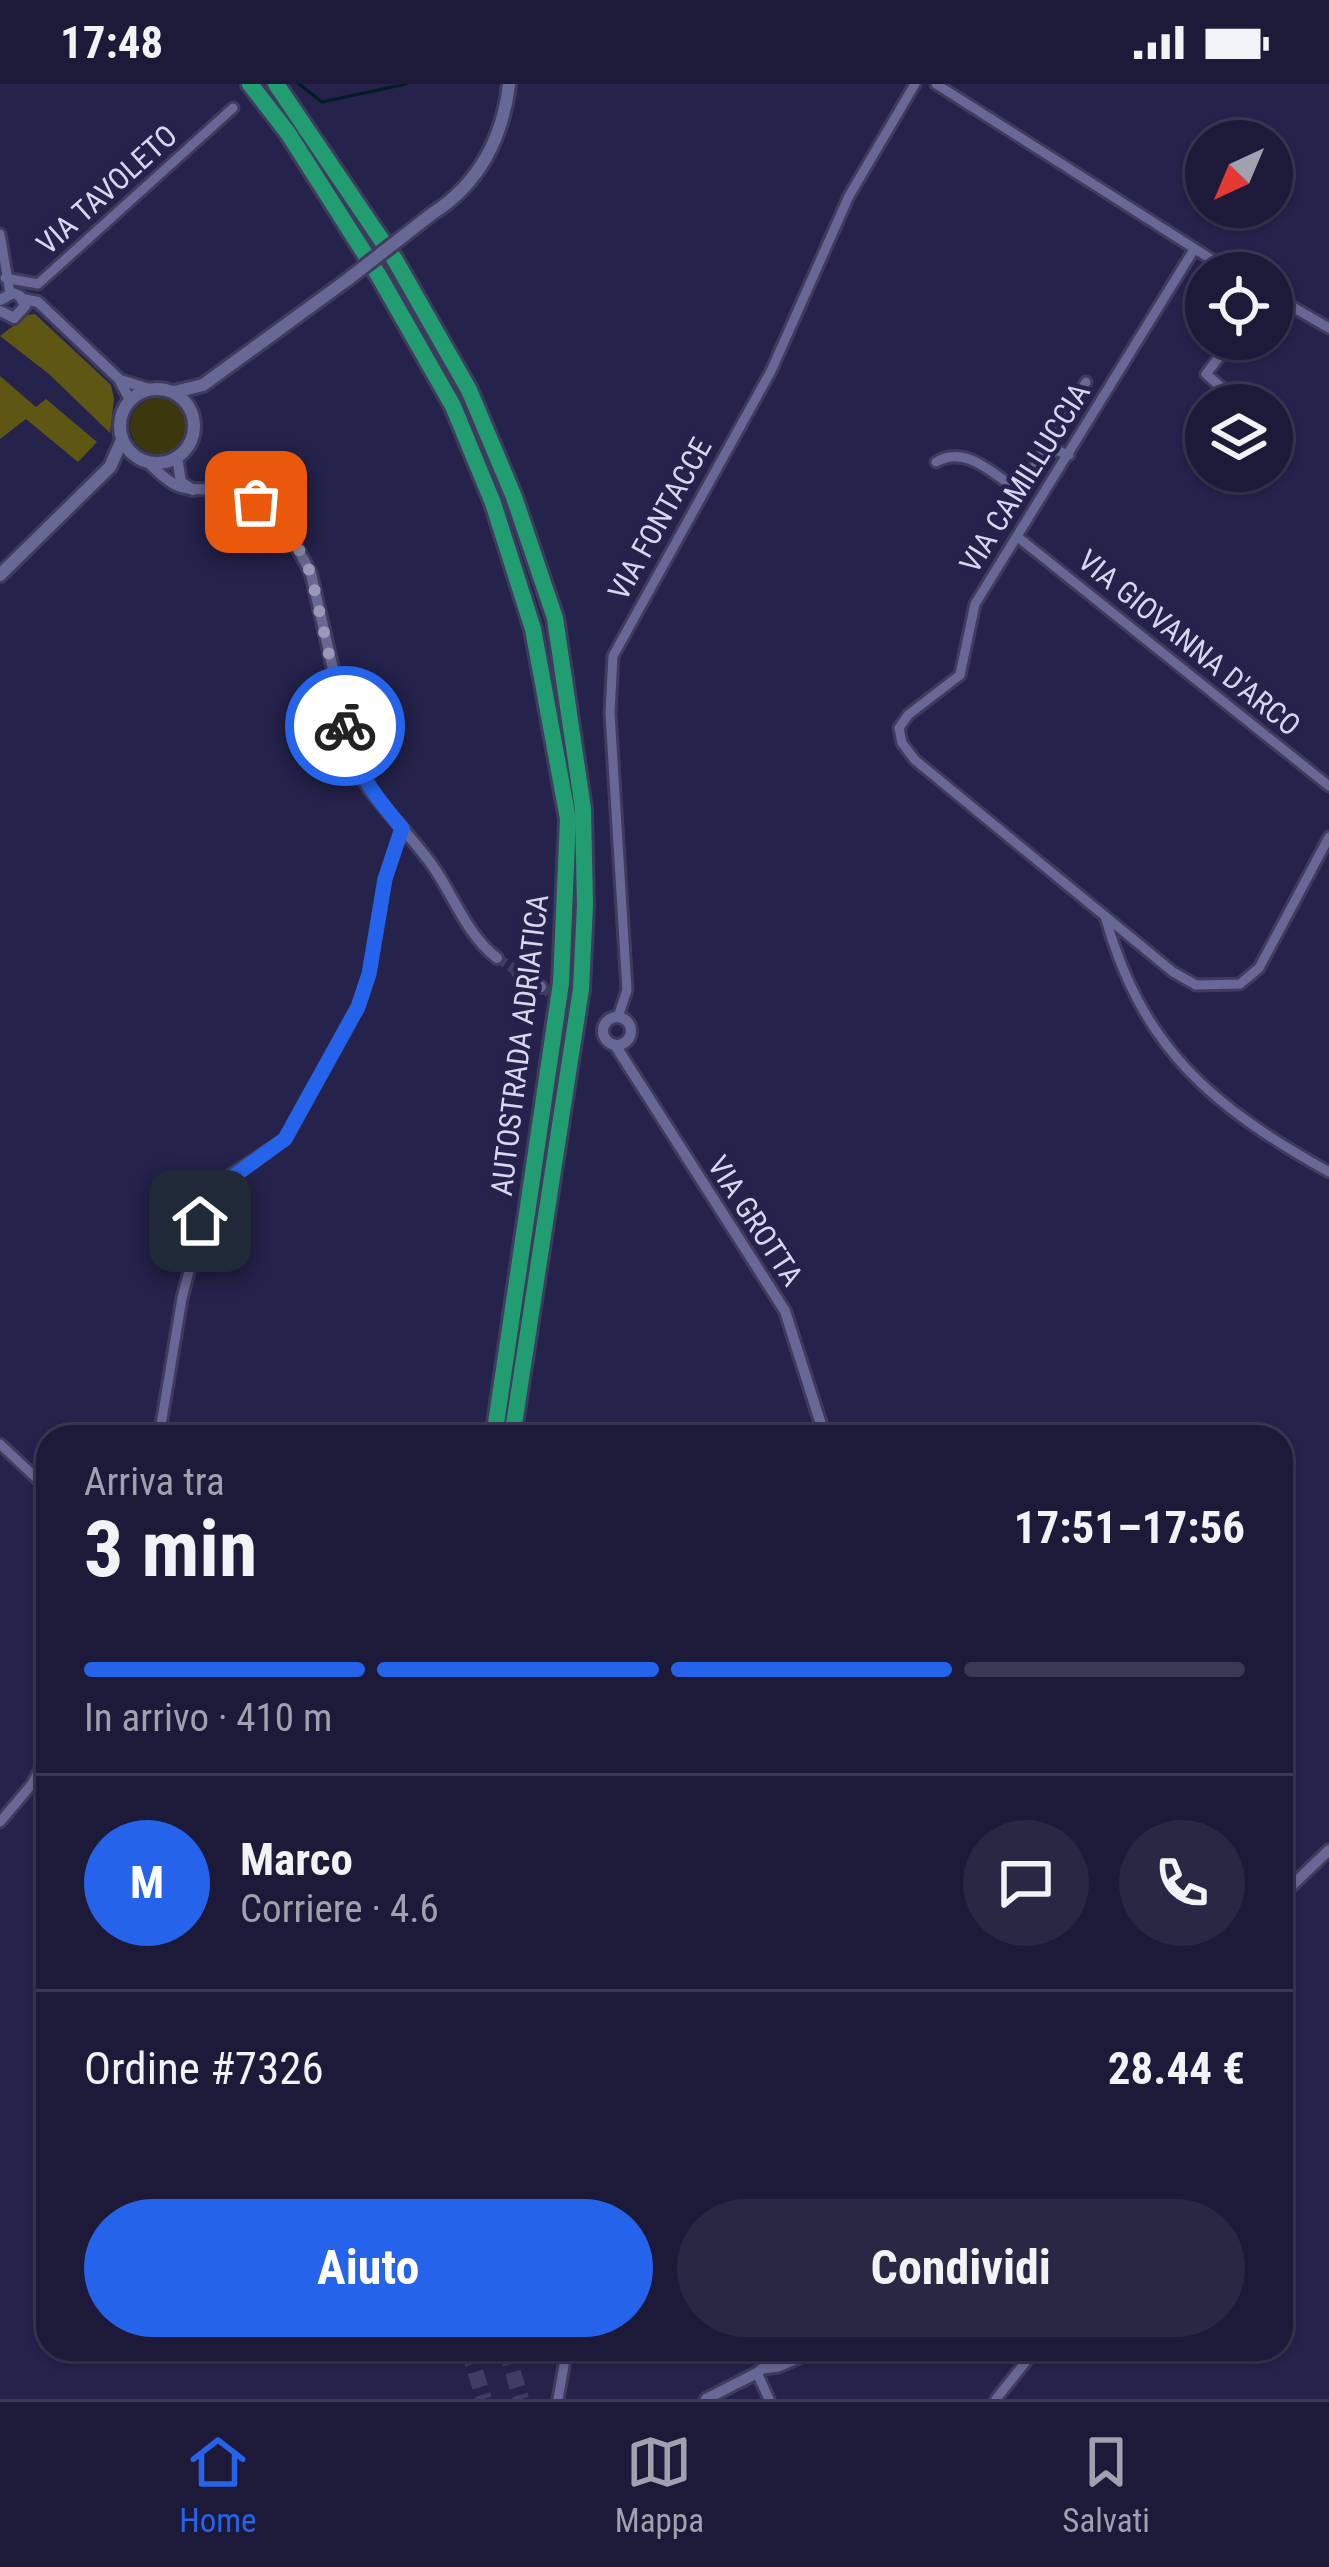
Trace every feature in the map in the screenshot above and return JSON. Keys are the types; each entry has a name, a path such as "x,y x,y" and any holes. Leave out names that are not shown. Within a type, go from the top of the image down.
{"highway":[{"name":"AUTOSTRADA ADRIATICA","path":"250,84 288,133 380,276 453,406 493,503 533,629 568,819 561,983 496,1425"},
{"name":"AUTOSTRADA ADRIATICA","path":"276,84 395,260 469,390 514,497 556,618 583,809 582,968 576,1038 514,1425"}],"main road":[{"path":"0,575 110,467 122,440 120,419 130,400 149,389 171,392 202,386 462,190 490,151 506,111 509,84"},
{"path":"110,467 177,458 193,436 191,412 202,386"},
{"path":"171,392 191,412"},
{"path":"122,440 142,460"}],"street":[{"name":"VIA FONTACCE","path":"614,1018 627,990 610,713 613,656 771,371 849,196 915,84"},
{"path":"935,84 1193,251"},
{"name":"VIA TAVOLETO","path":"5,278 38,284 232,108"},
{"path":"0,234 3,297 38,302 119,379 130,400"},
{"name":"VIA CAMILLUCCIA","path":"1193,251 975,604 960,675 908,715 899,728 902,743 915,760 1174,972 1196,985 1240,984 1259,968 1329,837"},
{"path":"0,332 18,316 23,299"},
{"path":"1293,307 1329,328"},
{"path":"0,312 50,314"},
{"path":"1217,360 1206,374 1218,384"},
{"path":"119,379 149,389"},
{"path":"936,462 962,454 1019,491 1086,382"},
{"path":"1047,447 1069,455"},
{"path":"177,458 181,482 196,492"},
{"path":"142,460 180,490 228,492 256,502 301,552 314,586 356,768 438,874 474,936 497,958"},
{"name":"VIA GIOVANNA D'ARCO","path":"1019,538 1329,786"},
{"path":"161,1425 182,1298 207,1202 229,1176 285,1139 358,1007 369,974 385,879 402,828"},
{"path":"1105,916 1133,994 1185,1070 1227,1108 1329,1172"},
{"path":"519,972 541,987"},
{"path":"614,1018 627,1021 631,1033 628,1041 615,1046 602,1032 614,1018"},
{"name":"VIA GROTTA","path":"615,1046 785,1311 821,1425"},
{"path":"0,1444 36,1478"},
{"path":"0,1822 36,1776"},
{"path":"1293,1884 1329,1850"},
{"path":"558,2399 565,2361"},
{"path":"706,2399 771,2361"},
{"path":"759,2371 792,2361"},
{"path":"996,2399 1026,2361"},
{"path":"759,2371 769,2399"}],"shaded area":[{"path":"35,314 111,385 110,433 49,374 0,336"},
{"path":"0,376 36,407 46,399 97,442 78,462 26,419 0,439"},
{"path":"158,398 178,406 186,426 178,446 158,454 138,446 130,426 138,406"}],"waterway":[{"path":"299,84 322,102 406,84"}],"tunnel":[{"path":"497,958 519,972"},
{"path":"541,987 588,1020"},
{"path":"472,2361 484,2399"},
{"path":"510,2361 521,2399"}],"way so far":[{"path":"256,502 301,552 311,574 345,726"}],"route":[{"path":"200,1221 216,1189 270,1152 296,1124 364,994 385,879 402,828 365,785 345,726"}]}
